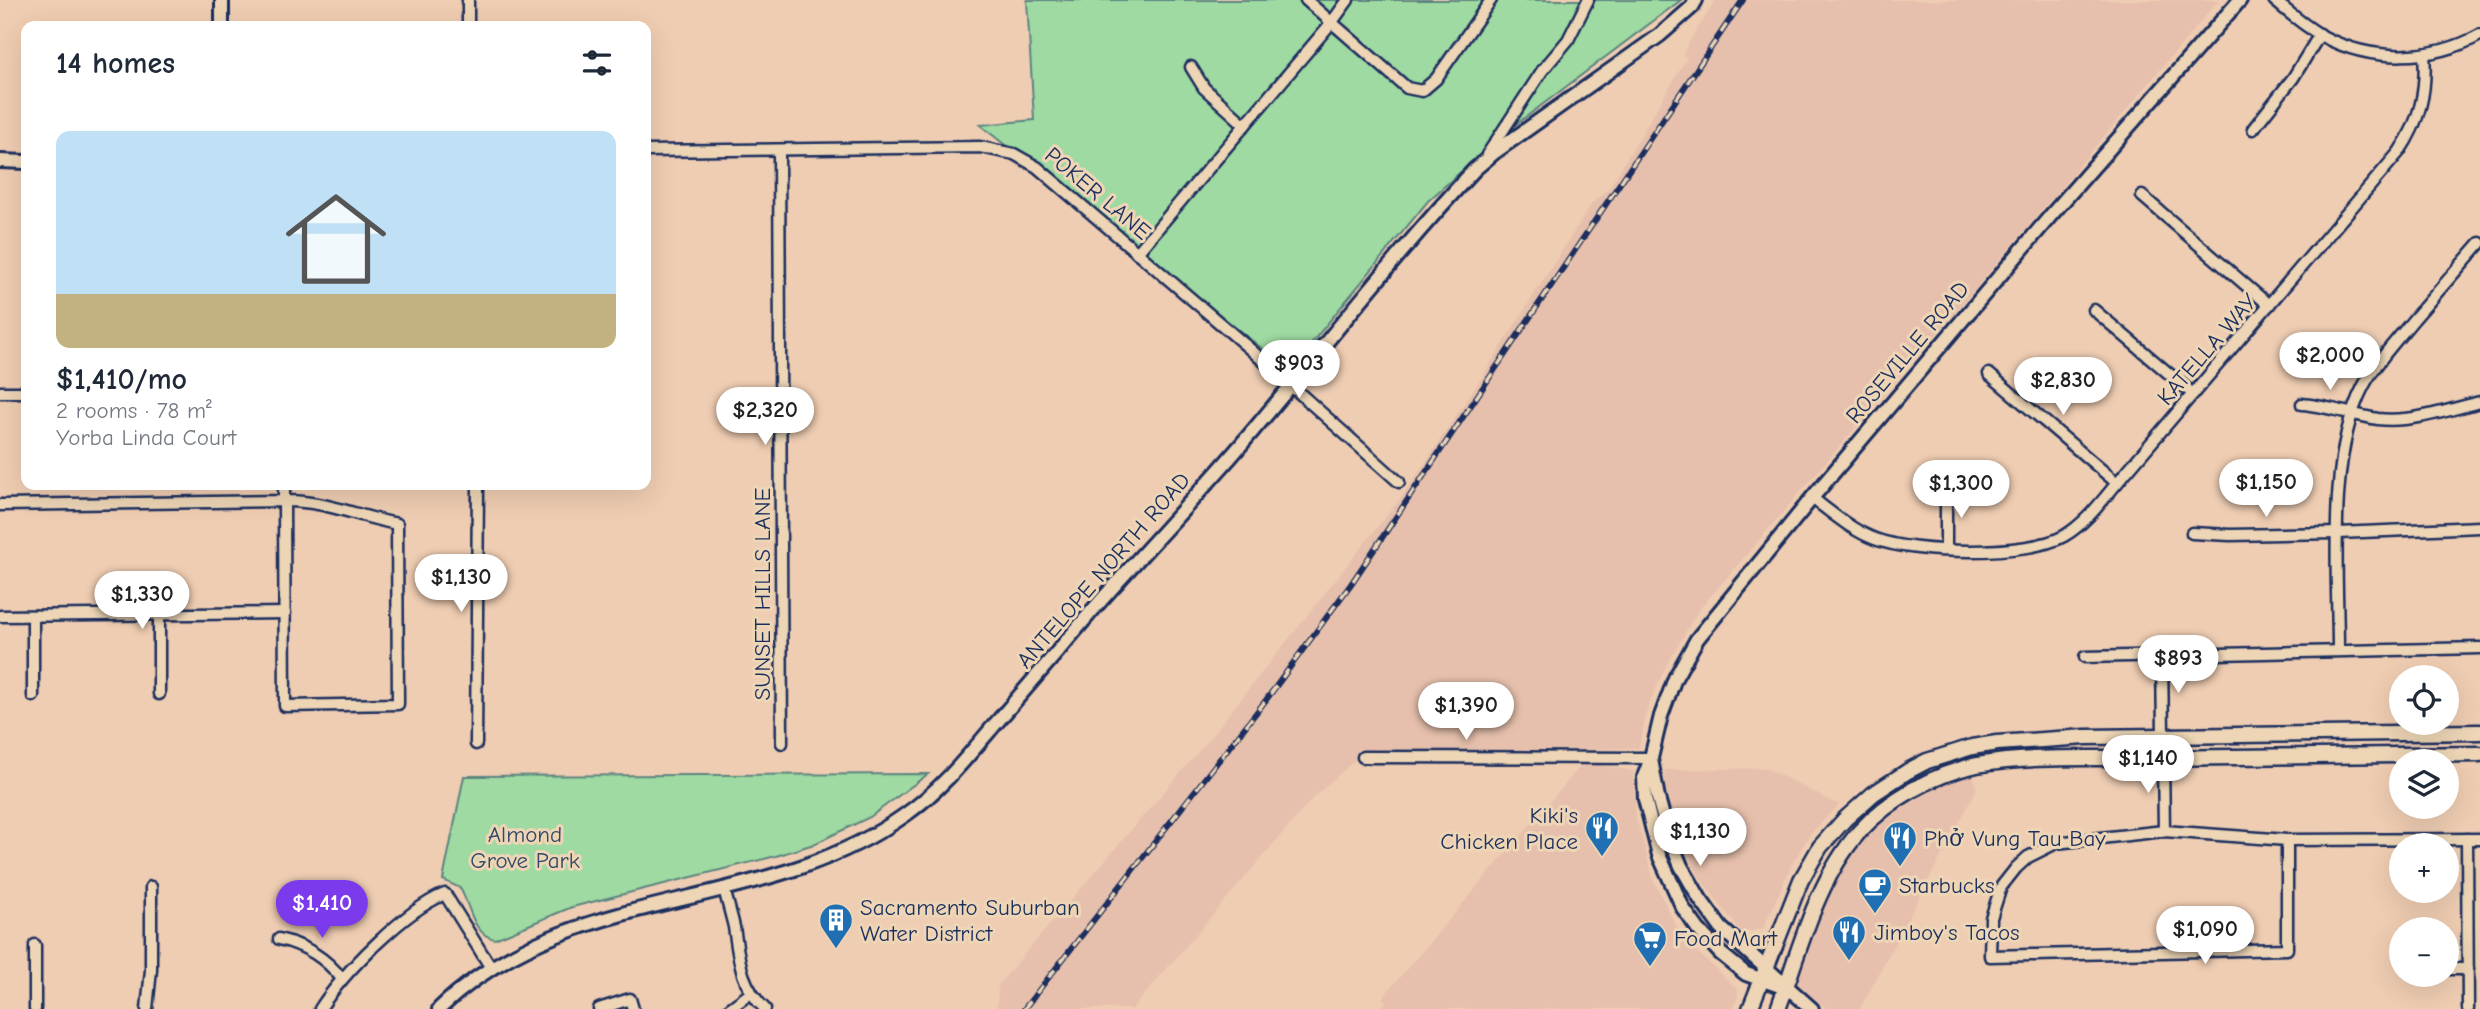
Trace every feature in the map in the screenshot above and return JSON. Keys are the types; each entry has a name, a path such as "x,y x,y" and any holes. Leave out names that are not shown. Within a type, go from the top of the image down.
{"main road":[{"path":"222,0 222,21"},
{"name":"ANTELOPE NORTH ROAD","path":"439,1009 491,968 540,941 580,925 828,859 883,831 928,797 964,761 1481,164 1534,123 1660,35 1696,0"},
{"name":"ROSEVILLE ROAD","path":"1764,974 1746,974 1720,953 1698,929 1672,889 1656,846 1645,799 1643,777 1651,758 1667,697 1697,639 1812,498 2037,232 2240,0"},
{"path":"0,161 21,162"},
{"path":"1750,1009 1801,880 1820,847 1859,805 1908,771 1948,754 1997,743 2086,737 2480,732"},
{"path":"2163,758 2232,735"},
{"path":"2096,759 2163,736"},
{"path":"1778,1009 1831,873 1860,831 1886,808 1917,787 1935,779 1977,765 2096,759 2480,754"},
{"name":"ROSEVILLE ROAD","path":"1651,758 1658,798 1674,851 1685,875 1721,928 1764,974 1812,1009"}],"street":[{"path":"468,0 468,21"},
{"path":"1306,0 1407,89 1422,91 1436,79 1491,0"},
{"path":"1137,253 1348,0"},
{"path":"1481,164 1542,71 1567,40 1588,0"},
{"path":"2274,0 2320,34 2335,42 2368,52 2393,55 2424,54 2458,45 2480,35"},
{"path":"2253,129 2293,78 2320,34"},
{"name":"KATELLA WAY","path":"1812,498 1846,524 1875,539 1906,547 2020,549 2048,543 2074,530 2117,484 2399,152 2420,112 2424,94 2424,54"},
{"path":"1191,67 1204,88 1245,125"},
{"name":"POKER LANE","path":"651,151 980,147 997,149 1025,159 1399,482"},
{"name":"SUNSET HILLS LANE","path":"779,151 782,743"},
{"path":"2141,196 2269,305"},
{"path":"2339,650 2338,533 2342,456 2352,413 2363,387 2385,353 2480,243"},
{"path":"2094,310 2193,394"},
{"path":"1989,374 2117,484"},
{"path":"0,392 21,392"},
{"path":"2302,404 2394,419 2480,402"},
{"path":"0,505 284,501 315,502 397,524 398,704 285,706 285,613 284,501 284,490"},
{"path":"476,744 478,490"},
{"path":"1946,491 1946,549"},
{"path":"2192,533 2230,536 2480,527"},
{"path":"0,616 285,613"},
{"path":"159,615 159,694"},
{"path":"33,617 33,696"},
{"path":"2085,657 2480,649"},
{"path":"2162,654 2163,736"},
{"path":"1363,757 1651,758"},
{"path":"2163,758 2164,831"},
{"path":"2287,839 2287,949 1990,956 1990,926 1995,902 2006,880 2028,857 2049,846 2072,840 2164,831 2287,839 2480,839"},
{"path":"2467,839 2468,1009"},
{"path":"147,1009 151,970 151,887"},
{"path":"724,888 734,926 739,967 751,993 765,1009"},
{"path":"320,1009 342,979 410,917 432,899 445,894 491,968"},
{"path":"279,939 292,942 316,954 342,979"},
{"path":"35,945 35,1009"},
{"path":"2459,969 2468,969"},
{"path":"729,1009 751,993"},
{"path":"599,1009 630,999 633,1009"}],"shaded area":[{"path":"1716,0 2219,0 1698,611 1666,666 1647,710 1639,748 1366,750 1313,798 1132,1009 997,1009 998,985 1205,744 1407,490 1592,203 1609,188 1687,58 1683,55 1687,45"},
{"path":"1584,762 1633,771 1636,817 1654,881 1676,926 1693,948 1738,990 1733,1009 1380,1009 1386,1002 1382,998"},
{"path":"1766,768 1839,805 1811,833 1793,862 1763,929 1742,933 1699,877 1669,818 1664,770"},
{"path":"1972,772 1977,789 1860,1009 1827,1009 1794,981 1828,892 1847,856 1870,826 1908,798 1939,783"}],"green space":[{"path":"1027,0 1681,0 1502,135 1428,201 1291,368 1278,361 980,125 1034,120"},
{"name":"Almond Grove Park","path":"928,774 870,817 814,844 572,907 495,939 481,932 476,925 460,888 443,880 464,776"}],"railway":[{"path":"1024,1009 1266,700 1351,584 1743,0"}],"place":[{"name":"Kiki's Chicken Place","path":"1602,858"},
{"name":"Phở Vung Tau Bay","path":"1900,868"},
{"name":"Starbucks","path":"1875,915"},
{"name":"Sacramento Suburban Water District","path":"836,950"},
{"name":"Jimboy's Tacos","path":"1849,962"},
{"name":"Food Mart","path":"1650,968"}]}
